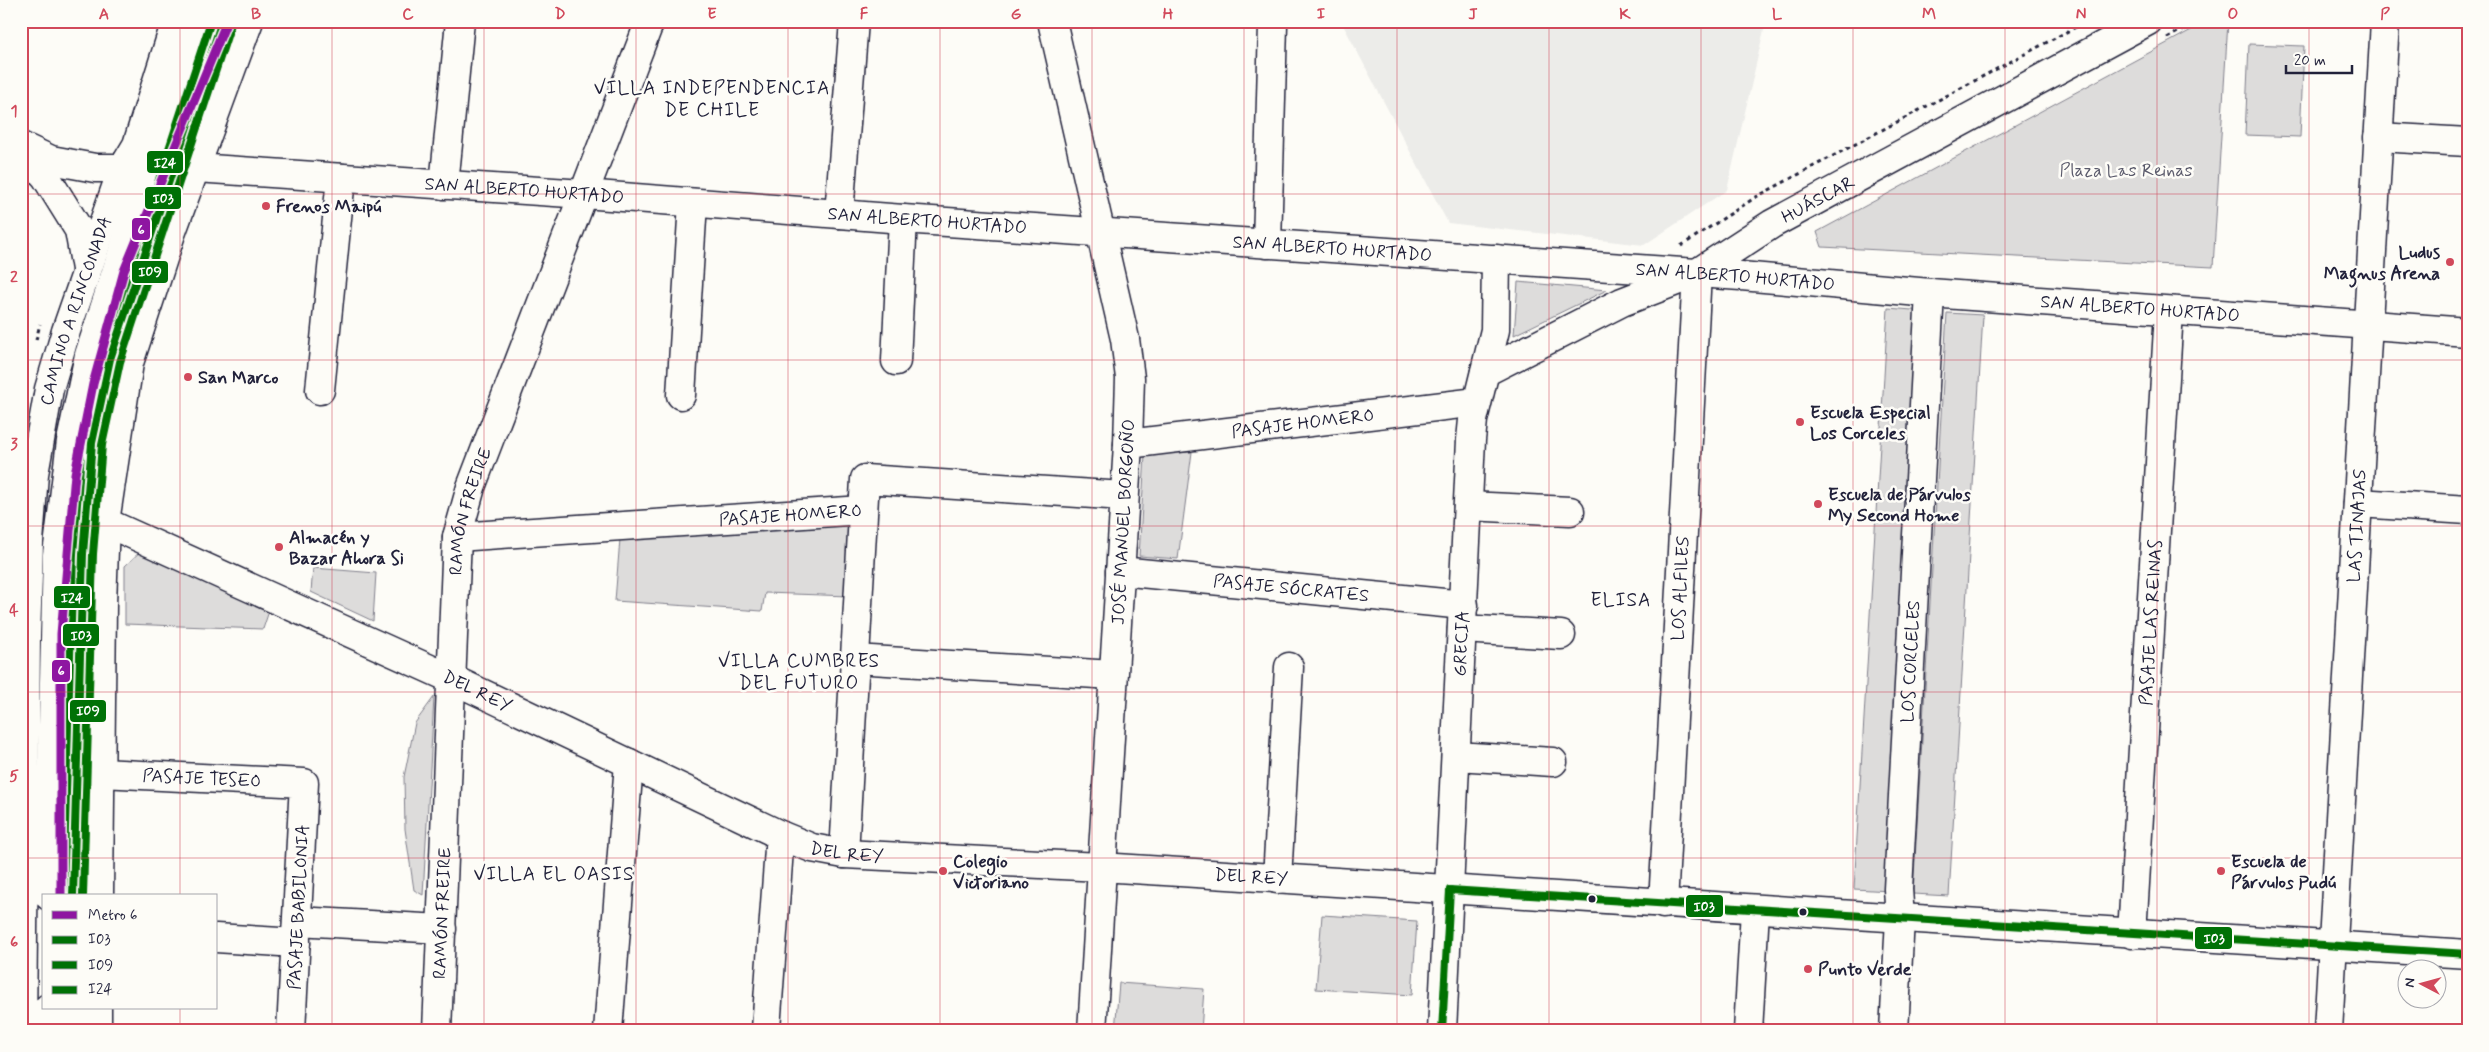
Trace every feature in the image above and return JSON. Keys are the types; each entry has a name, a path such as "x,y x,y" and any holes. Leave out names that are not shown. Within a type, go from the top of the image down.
{"street":[{"name":"CAMINO A RINCONADA","path":"22,1031 26,634 30,507 49,388 66,331 122,170 136,145 176,21"},
{"path":"73,894 95,517 116,440 129,363 171,234 172,168 198,21"},
{"path":"99,894 102,604 95,517 92,443 110,359 222,21"},
{"path":"49,894 57,555 71,441 89,355 172,168 249,21"},
{"path":"444,185 460,21"},
{"name":"RAMÓN FREIRE","path":"437,1031 457,537 471,487 650,21"},
{"path":"839,214 854,21"},
{"name":"JOSÉ MANUEL BORGOÑO","path":"1052,21 1128,359 1130,378 1128,444 1092,1031"},
{"name":"HUÁSCAR","path":"1486,372 1622,302 1697,273 1772,224 2148,21"},
{"name":"LAS TINAJAS","path":"2328,1031 2385,21"},
{"path":"1267,244 1273,25"},
{"path":"2378,137 2468,142"},
{"name":"SAN ALBERTO HURTADO","path":"21,146 51,160 73,166 122,170 172,168 584,194 903,219 1697,273 1930,293 2468,332"},
{"path":"21,149 46,176 79,230 86,273"},
{"path":"320,390 341,178"},
{"path":"681,395 693,203"},
{"path":"896,360 903,219"},
{"name":"GRECIA","path":"1442,1031 1471,440 1496,320 1496,259"},
{"name":"LOS ALFILES","path":"1663,904 1697,273"},
{"name":"LOS CORCELES","path":"1894,1031 1900,919 1898,889 1930,293"},
{"name":"PASAJE LAS REINAS","path":"2132,934 2168,310"},
{"name":"PASAJE HOMERO","path":"1128,444 1478,402"},
{"name":"PASAJE HOMERO","path":"457,537 863,510 865,479 1124,496"},
{"path":"2358,503 2468,510"},
{"path":"1468,506 1570,511"},
{"path":"844,854 863,510"},
{"name":"DEL REY","path":"95,517 452,679 780,835 812,848 844,854 1101,867 2333,947 2468,954"},
{"name":"PASAJE SÓCRATES","path":"1120,571 1463,617 1561,635"},
{"path":"856,660 1113,675"},
{"path":"1277,879 1289,667"},
{"path":"1456,756 1554,762"},
{"path":"608,1031 629,763"},
{"name":"PASAJE TESEO","path":"101,773 304,783"},
{"name":"PASAJE BABILONIA","path":"291,1031 304,783"},
{"path":"766,1029 780,835"},
{"path":"1748,1031 1755,910"},
{"path":"218,938 296,932 442,929"},
{"path":"48,1010 48,1031"},
{"path":"72,1010 72,1031"},
{"path":"97,1010 97,1031"}],"path":[{"path":"1681,247 1756,197 2087,21"}],"shaded area":[{"path":"1341,21 1766,21 1727,190 1644,245 1448,223"}],"green space":[{"name":"Plaza Las Reinas","path":"2208,21 2228,21 2213,267 1822,247 1817,232"},
{"path":"2249,44 2304,46 2300,137 2245,135"},
{"path":"1518,282 1607,290 1514,335"},
{"path":"1888,308 1924,311 1890,891 1854,889"},
{"path":"1947,313 1983,315 1949,896 1913,894"},
{"path":"1192,452 1178,559 1139,556 1145,455"},
{"path":"855,521 850,596 765,593 762,611 615,601 620,539"},
{"path":"145,547 270,608 263,629 125,624 125,566"},
{"path":"313,568 376,573 373,621 311,592"},
{"path":"434,697 423,895 414,890 405,829 404,777 415,723"},
{"path":"1322,915 1417,921 1412,995 1316,989"},
{"path":"1119,983 1204,989 1201,1031 1115,1031"}],"metro line":[{"name":"6","path":"61,894 61,634 75,474 93,384 124,271 227,21"}],"transit line":[{"name":"I24","path":"63,894 73,554 82,441 101,356 211,21"},
{"name":"I03","path":"73,894 83,554 92,443 110,359 222,21"},
{"name":"I09","path":"83,894 93,554 102,445 120,362 231,24"},
{"name":"I03","path":"1450,890 2468,954"},
{"name":"I03","path":"1442,1031 1450,890"}],"place":[{"name":"Frenos Maipú","path":"266,206"},
{"name":"Ludus Magnus Arena","path":"2450,262"},
{"name":"San Marco","path":"188,377"},
{"name":"Escuela Especial Los Corceles","path":"1800,422"},
{"name":"Escuela de Párvulos My Second Home","path":"1818,504"},
{"name":"Almacén y Bazar Ahora Si","path":"279,547"},
{"name":"Colegio Victoriano","path":"943,871"},
{"name":"Escuela de Párvulos Pudú","path":"2221,871"},
{"name":"Punto Verde","path":"1808,969"}],"district":[{"name":"VILLA INDEPENDENCIA DE CHILE","path":"712,98"},
{"name":"ELISA","path":"1621,599"},
{"name":"VILLA CUMBRES DEL FUTURO","path":"799,671"},
{"name":"VILLA EL OASIS","path":"554,873"}]}
